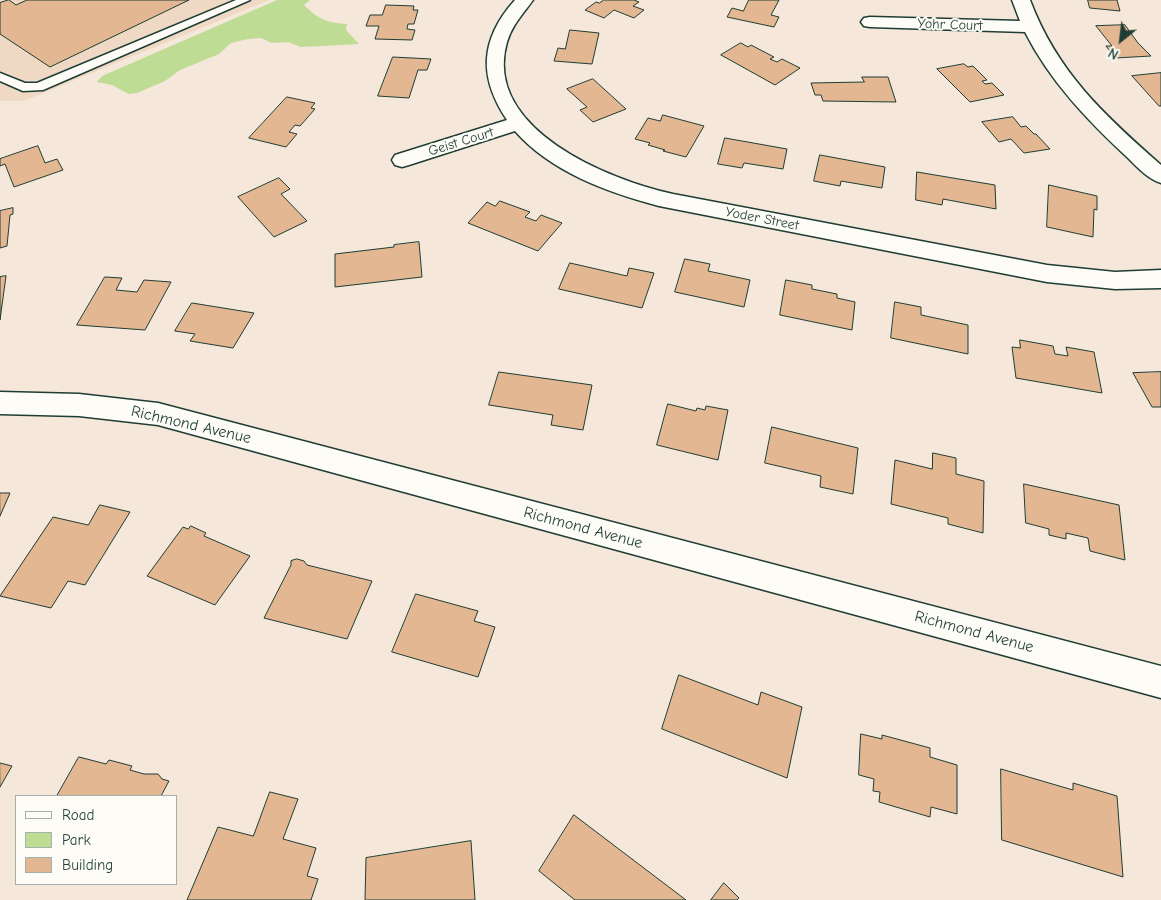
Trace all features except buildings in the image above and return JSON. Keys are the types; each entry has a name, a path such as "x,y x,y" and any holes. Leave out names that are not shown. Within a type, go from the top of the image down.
{"street":[{"name":"Yoder Street","path":"524,0 512,12 500,30 496,44 495,64 499,84 519,123 543,145 583,170 627,189 678,203 1040,272 1106,279 1161,279"},
{"path":"1021,0 1030,27 1052,63 1111,132 1161,176"},
{"name":"Yohr Court","path":"870,22 1030,27"},
{"name":"Geist Court","path":"402,160 519,123"},
{"name":"Richmond Avenue","path":"0,403 29,402 95,405 158,414 1161,682"}],"lane":[{"path":"0,77 23,87 39,87 245,0"}],"shaded area":[{"path":"0,0 269,0 24,101 0,101"}],"green space":[{"path":"277,0 310,0 304,5 309,10 323,19 334,23 347,24 346,30 359,44 301,47 288,42 272,43 261,38 248,39 231,43 219,54 180,70 165,81 137,93 129,94 112,85 97,82 102,76"}]}
